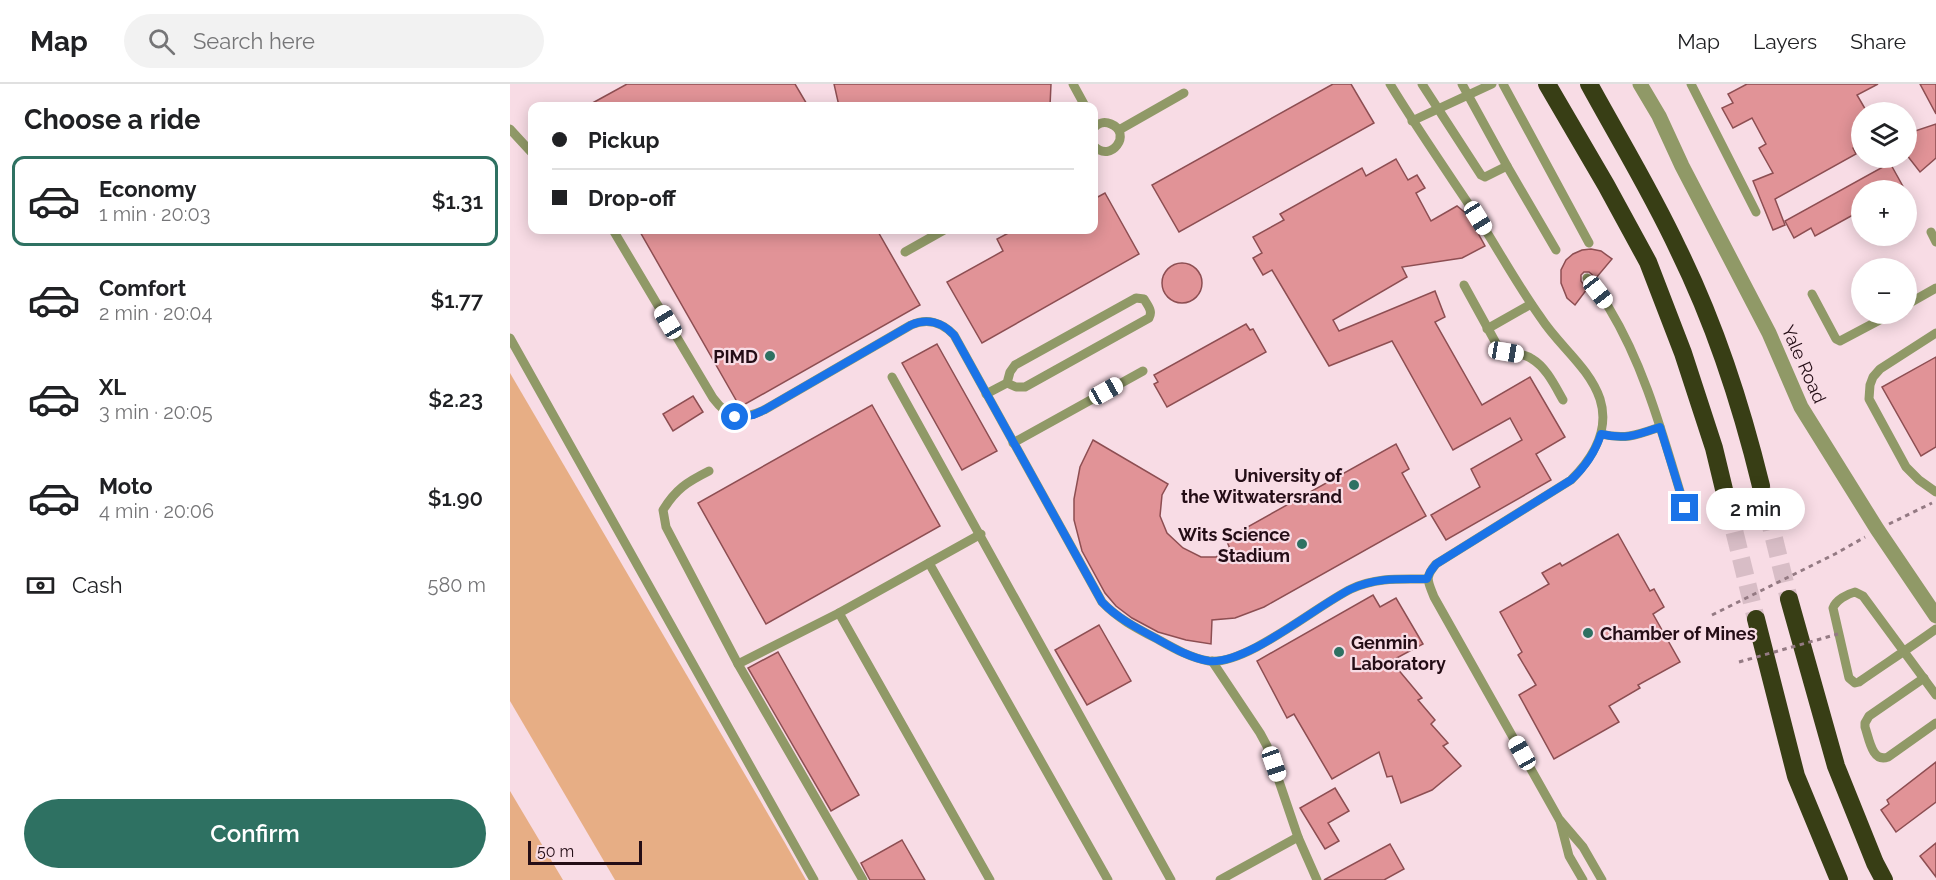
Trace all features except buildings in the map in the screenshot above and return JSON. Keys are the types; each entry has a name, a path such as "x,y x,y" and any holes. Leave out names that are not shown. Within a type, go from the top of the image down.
{"highway":[{"path":"1547,84 1648,262 1683,353 1714,448 1728,506"},
{"path":"1589,84 1678,248 1716,335 1749,436 1761,486"},
{"path":"1789,600 1836,766 1884,880"},
{"path":"1756,619 1796,776 1839,880"}],"street":[{"name":"Yale Road","path":"1640,84 1659,116 1682,166 1769,333 1801,407 1877,529 1936,615"},
{"name":"Yale Road","path":"1652,84 1659,116"}],"lane":[{"path":"1072,84 1083,102"},
{"path":"1390,84 1531,304 1546,326 1586,372 1600,399 1603,415 1601,434 1597,446 1583,468 1571,480 1436,564 1427,579 1454,634 1559,819 1583,847 1602,880"},
{"path":"1422,84 1481,175 1485,177 1507,166"},
{"path":"1462,84 1556,250"},
{"path":"1412,121 1492,84"},
{"path":"1503,84 1588,243"},
{"path":"1694,85 1756,212"},
{"path":"1119,130 1184,93"},
{"path":"1098,124 1105,122 1114,125 1119,130 1120,136 1114,150 1105,153 1098,151"},
{"path":"510,129 528,149"},
{"path":"1931,232 1936,242"},
{"path":"615,234 713,398 727,414 735,417 753,415 764,410 918,322 936,322 949,330 954,335 1096,592 1109,610 1187,655 1212,661 1232,657 1259,646 1351,589 1387,579 1427,579"},
{"path":"905,252 937,234"},
{"path":"1587,278 1609,306 1628,343 1660,427 1685,508"},
{"path":"1464,285 1497,345 1506,352 1530,357 1539,364 1563,400"},
{"path":"1917,299 1936,288"},
{"path":"1812,294 1836,339 1840,341 1873,324"},
{"path":"986,394 1007,383 1015,365 1136,298 1144,299 1151,310 1149,318 1025,387 1016,387 1007,383"},
{"path":"1487,329 1531,304"},
{"path":"1936,333 1880,369 1870,385 1869,399 1906,467 1936,492"},
{"path":"510,338 814,880"},
{"path":"1013,442 1143,371"},
{"path":"892,377 1171,880"},
{"path":"1601,434 1616,438 1631,437 1660,427"},
{"path":"709,471 686,482 673,495 663,510 666,527 738,664 863,880"},
{"path":"738,664 981,534"},
{"path":"929,563 1108,880"},
{"path":"1936,629 1904,651 1855,683 1849,678 1833,612 1834,605 1851,593 1860,593 1904,651 1936,695"},
{"path":"839,612 990,880"},
{"path":"1212,661 1267,746 1298,837 1317,880"},
{"path":"1924,678 1869,716 1865,727 1874,753 1878,758 1883,759 1888,758 1936,723"},
{"path":"1559,819 1569,856 1583,880"},
{"path":"1220,880 1298,837"}],"path":[{"path":"1712,615 1835,555"},
{"path":"1738,662 1838,634"}],"shaded area":[{"path":"510,373 806,880 615,880 510,701"},
{"path":"510,791 563,880 510,880"}],"tunnel":[{"path":"1761,486 1789,599"},
{"path":"1728,506 1756,619"}],"place":[{"name":"PIMD","path":"770,356"},
{"name":"University of the Witwatersrand","path":"1354,485"},
{"name":"Wits Science Stadium","path":"1302,544"},
{"name":"Chamber of Mines","path":"1588,633"},
{"name":"Genmin Laboratory","path":"1339,652"}],"route":[{"path":"735,417 753,415 764,410 911,325 918,322 936,322 954,335 1102,602 1120,618 1187,655 1212,661 1232,657 1259,646 1351,589 1387,579 1427,579 1436,564 1571,480 1583,468 1597,446 1601,434 1616,438 1631,437 1660,427 1685,508"}]}
